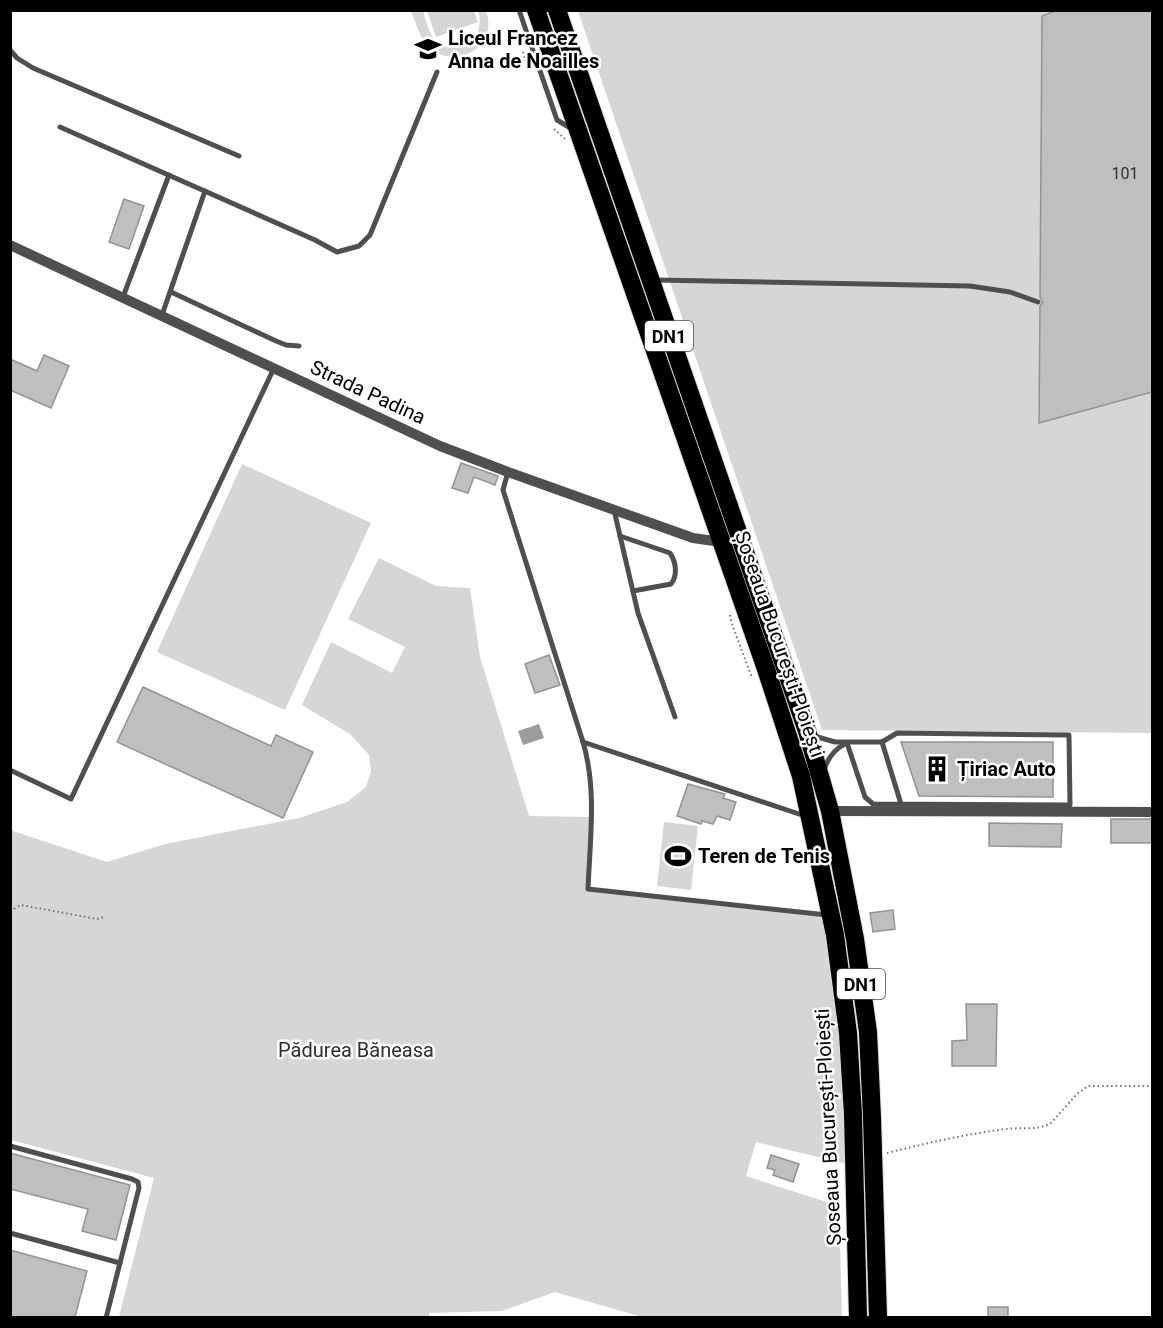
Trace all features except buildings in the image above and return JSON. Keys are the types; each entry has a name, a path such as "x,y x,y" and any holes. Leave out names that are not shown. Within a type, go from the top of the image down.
{"highway":[{"name":"Șoseaua București-Ploiești","path":"536,10 572,137 721,542 801,776 831,916 849,1033 858,1317"},
{"name":"Șoseaua București-Ploiești","path":"557,10 807,731 830,811 855,939 868,1032 878,1317"}],"street":[{"name":"Strada Padina","path":"10,245 440,446 693,538 721,542"},
{"path":"830,811 1152,812"}],"lane":[{"path":"519,10 557,120 572,137"},
{"path":"10,50 17,58 33,68 239,156"},
{"path":"60,127 338,252 359,246 370,235 436,72"},
{"path":"123,297 169,175"},
{"path":"162,315 205,191"},
{"path":"649,280 970,285 1010,292 1038,302"},
{"path":"171,292 276,341 299,346"},
{"path":"10,770 70,799 274,368"},
{"path":"508,472 503,490 589,765 591,817 588,889 831,916"},
{"path":"614,510 638,613 675,717"},
{"path":"620,536 670,553 675,560 675,578 671,584 633,591"},
{"path":"807,731 820,738 847,743 882,742 897,733 1069,735 1070,805 873,804 867,801 847,743"},
{"path":"583,742 811,819"},
{"path":"882,742 901,804"},
{"path":"821,778 831,755 839,746 847,743"},
{"path":"10,1146 136,1180 139,1188 106,1317"},
{"path":"10,1233 120,1263"}],"path":[{"path":"523,52 529,69"},
{"path":"550,125 572,137"},
{"path":"729,608 732,624 750,675 756,684"},
{"path":"10,911 21,905 97,919 104,917"},
{"path":"873,1157 938,1140 1009,1128 1045,1127 1052,1123 1081,1089 1088,1086 1152,1086"}],"green space":[{"path":"411,11 423,11 431,35 445,46 462,47 475,37 480,21 478,11 486,11 487,35 473,51 463,56 452,57 441,54 430,48 424,40"},
{"path":"427,11 474,11 478,22 436,37"},
{"path":"578,11 1152,11 1152,733 822,730"},
{"path":"242,464 371,523 285,710 157,652"},
{"name":"Pădurea Băneasa","path":"379,558 436,586 470,588 480,657 529,816 591,817 588,889 831,916 855,1166 756,1142 746,1176 839,1206 842,1317 642,1317 555,1292 502,1311 429,1313 429,1317 119,1317 154,1178 11,1140 10,830 107,862 165,844 299,818 347,802 366,787 371,771 369,755 350,734 302,705 331,642 392,673 405,647 348,619"},
{"name":"Teren de Tenis","path":"664,822 698,826 691,890 657,886"}],"shaded area":[{"path":"539,724 544,738 523,745 518,731"}],"place":[{"name":"Liceul Francez Anna de Noailles","path":"428,49"},
{"name":"Țiriac Auto","path":"937,769"},
{"name":"Teren de Tenis","path":"678,856"}]}
